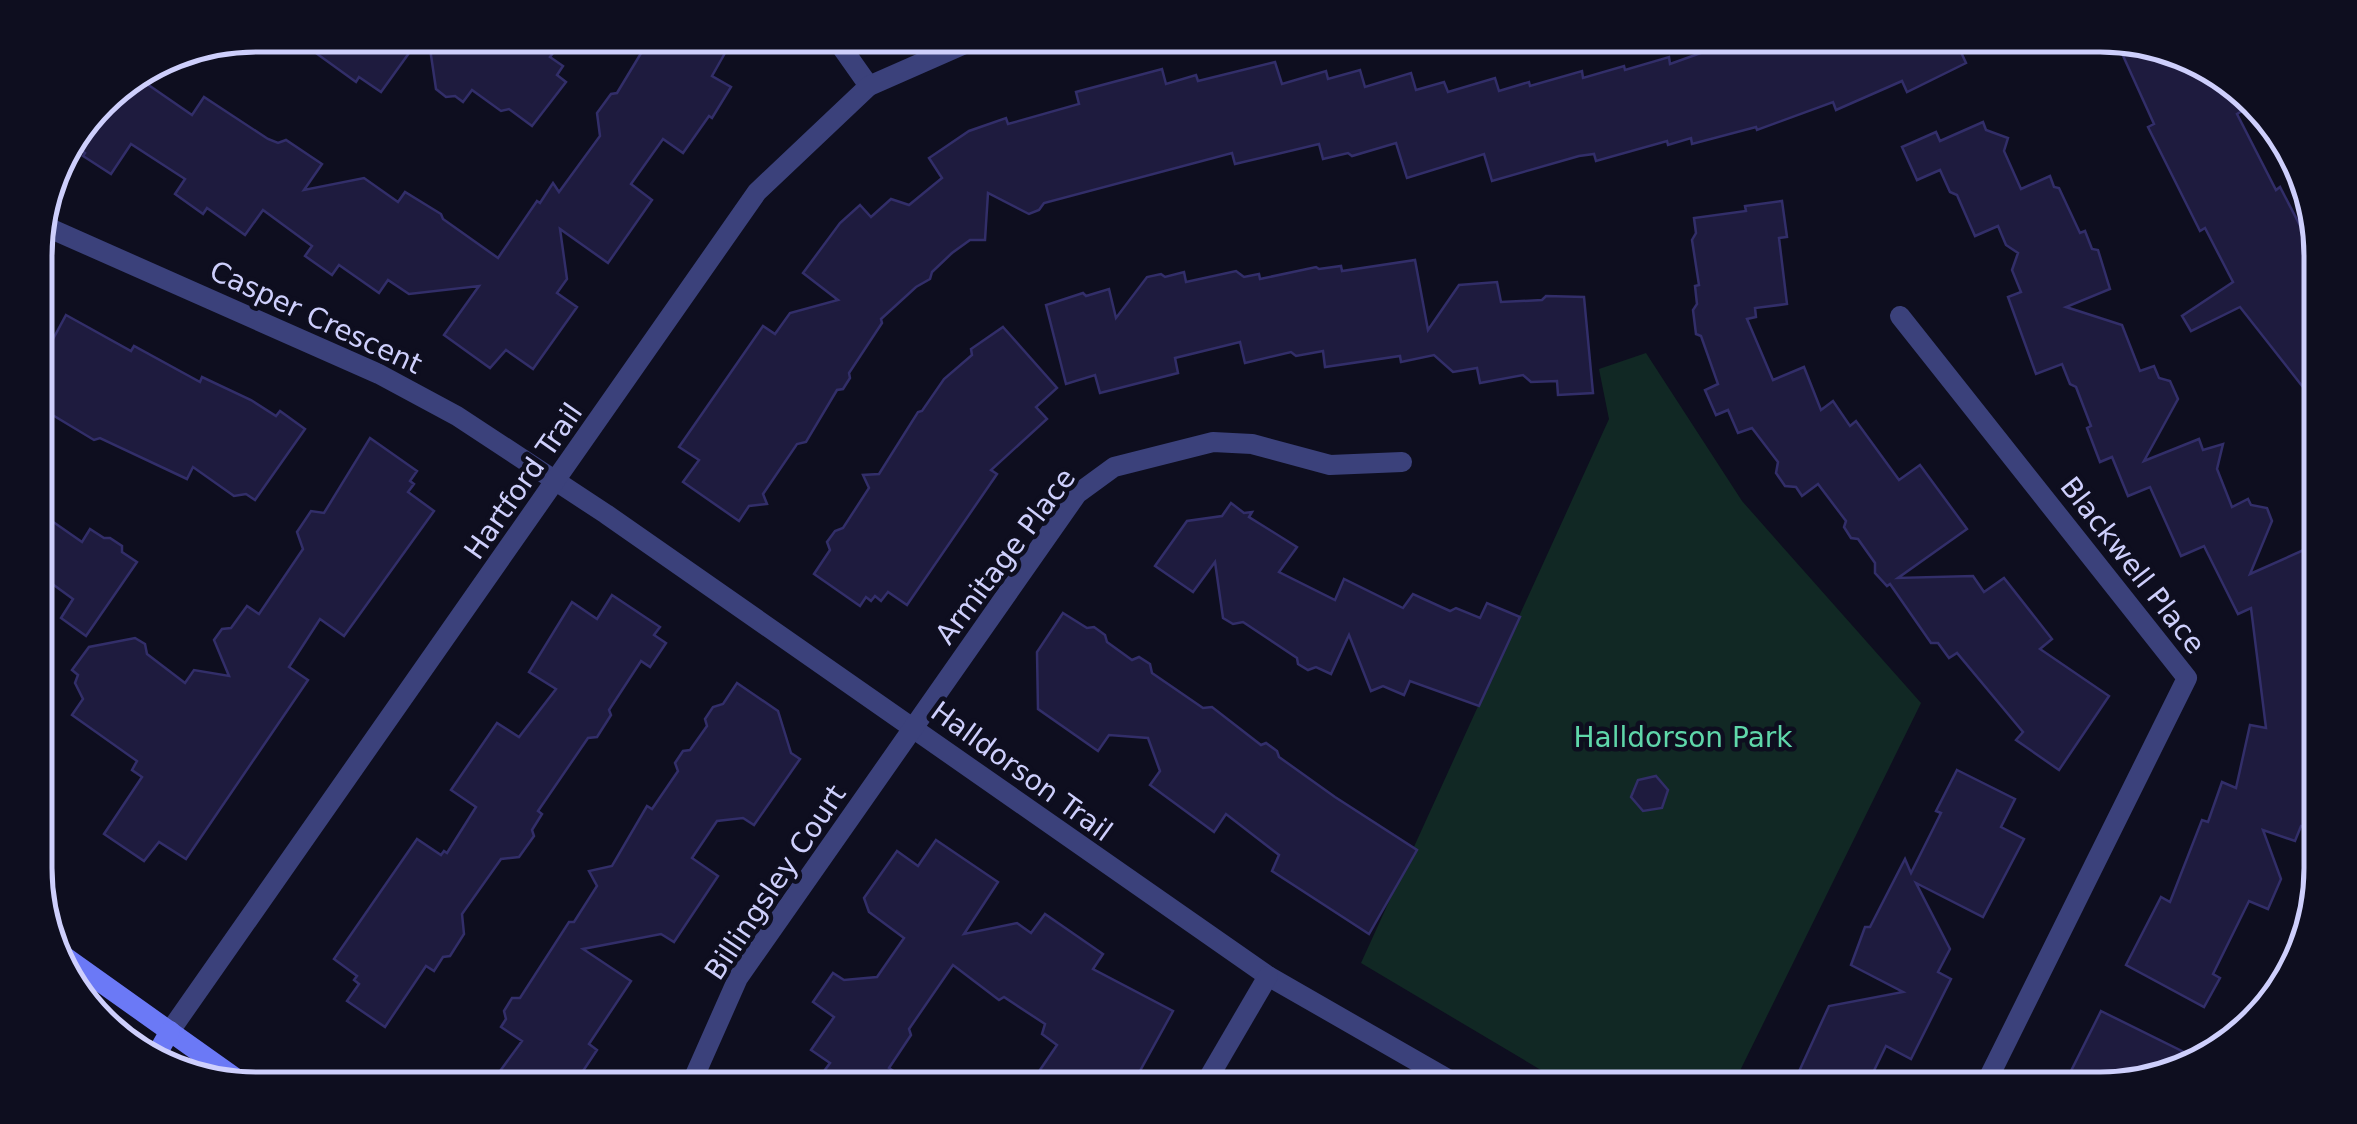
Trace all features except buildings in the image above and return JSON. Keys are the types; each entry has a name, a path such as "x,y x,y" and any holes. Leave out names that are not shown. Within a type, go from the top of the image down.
{"main road":[{"path":"78,967 221,1068"},
{"path":"161,1047 170,1031"}],"street":[{"path":"845,52 869,86"},
{"name":"Hartford Trail","path":"170,1031 757,192 869,86 946,52"},
{"name":"Casper Crescent","path":"54,230 379,374 457,416 558,481"},
{"name":"Blackwell Place","path":"1900,316 2188,678 1991,1071"},
{"name":"Armitage Place","path":"914,727 1078,494 1114,467 1213,442 1252,444 1330,464 1402,462"},
{"name":"Halldorson Trail","path":"558,481 1268,976 1434,1071"},
{"name":"Billingsley Court","path":"696,1072 738,978 914,727"},
{"path":"1212,1071 1268,976"}],"green space":[{"name":"Halldorson Park","path":"1646,353 1742,501 1921,703 1740,1071 1543,1071 1361,963 1609,419 1599,369"}]}
